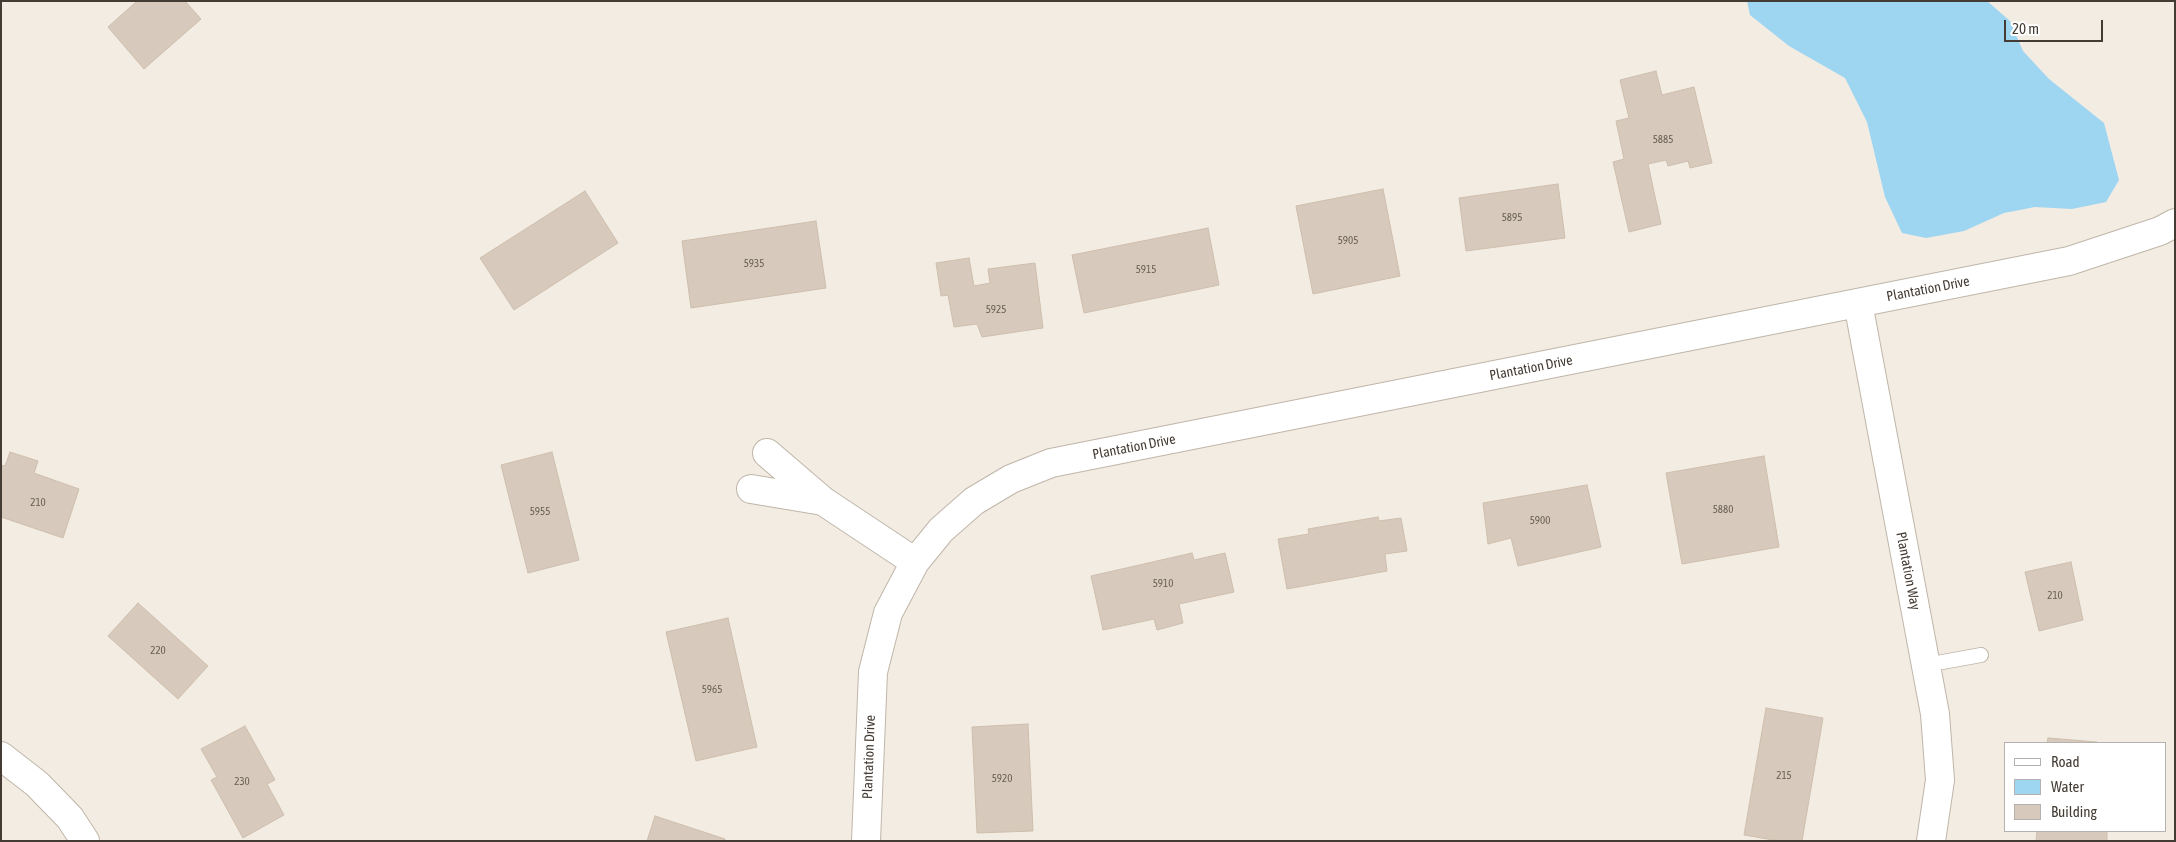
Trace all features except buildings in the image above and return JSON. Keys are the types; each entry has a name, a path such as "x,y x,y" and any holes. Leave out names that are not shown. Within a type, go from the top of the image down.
{"street":[{"name":"Plantation Drive","path":"866,841 873,672 888,613 915,562 941,530 974,501 1010,479 1051,463 2069,261 2160,231 2175,223"},
{"name":"Plantation Way","path":"1858,303 1935,714 1940,780 1931,841"},
{"path":"766,453 823,500 915,562"},
{"path":"752,489 823,500"},
{"path":"1,756 38,784 70,818 85,841"}],"lane":[{"path":"1926,665 1981,656"}],"water":[{"path":"1747,1 1987,1 2010,21 2023,51 2049,79 2104,123 2119,180 2106,202 2072,209 2035,207 2004,213 1964,231 1926,238 1902,233 1885,197 1867,122 1845,78 1789,46 1750,15"}]}
